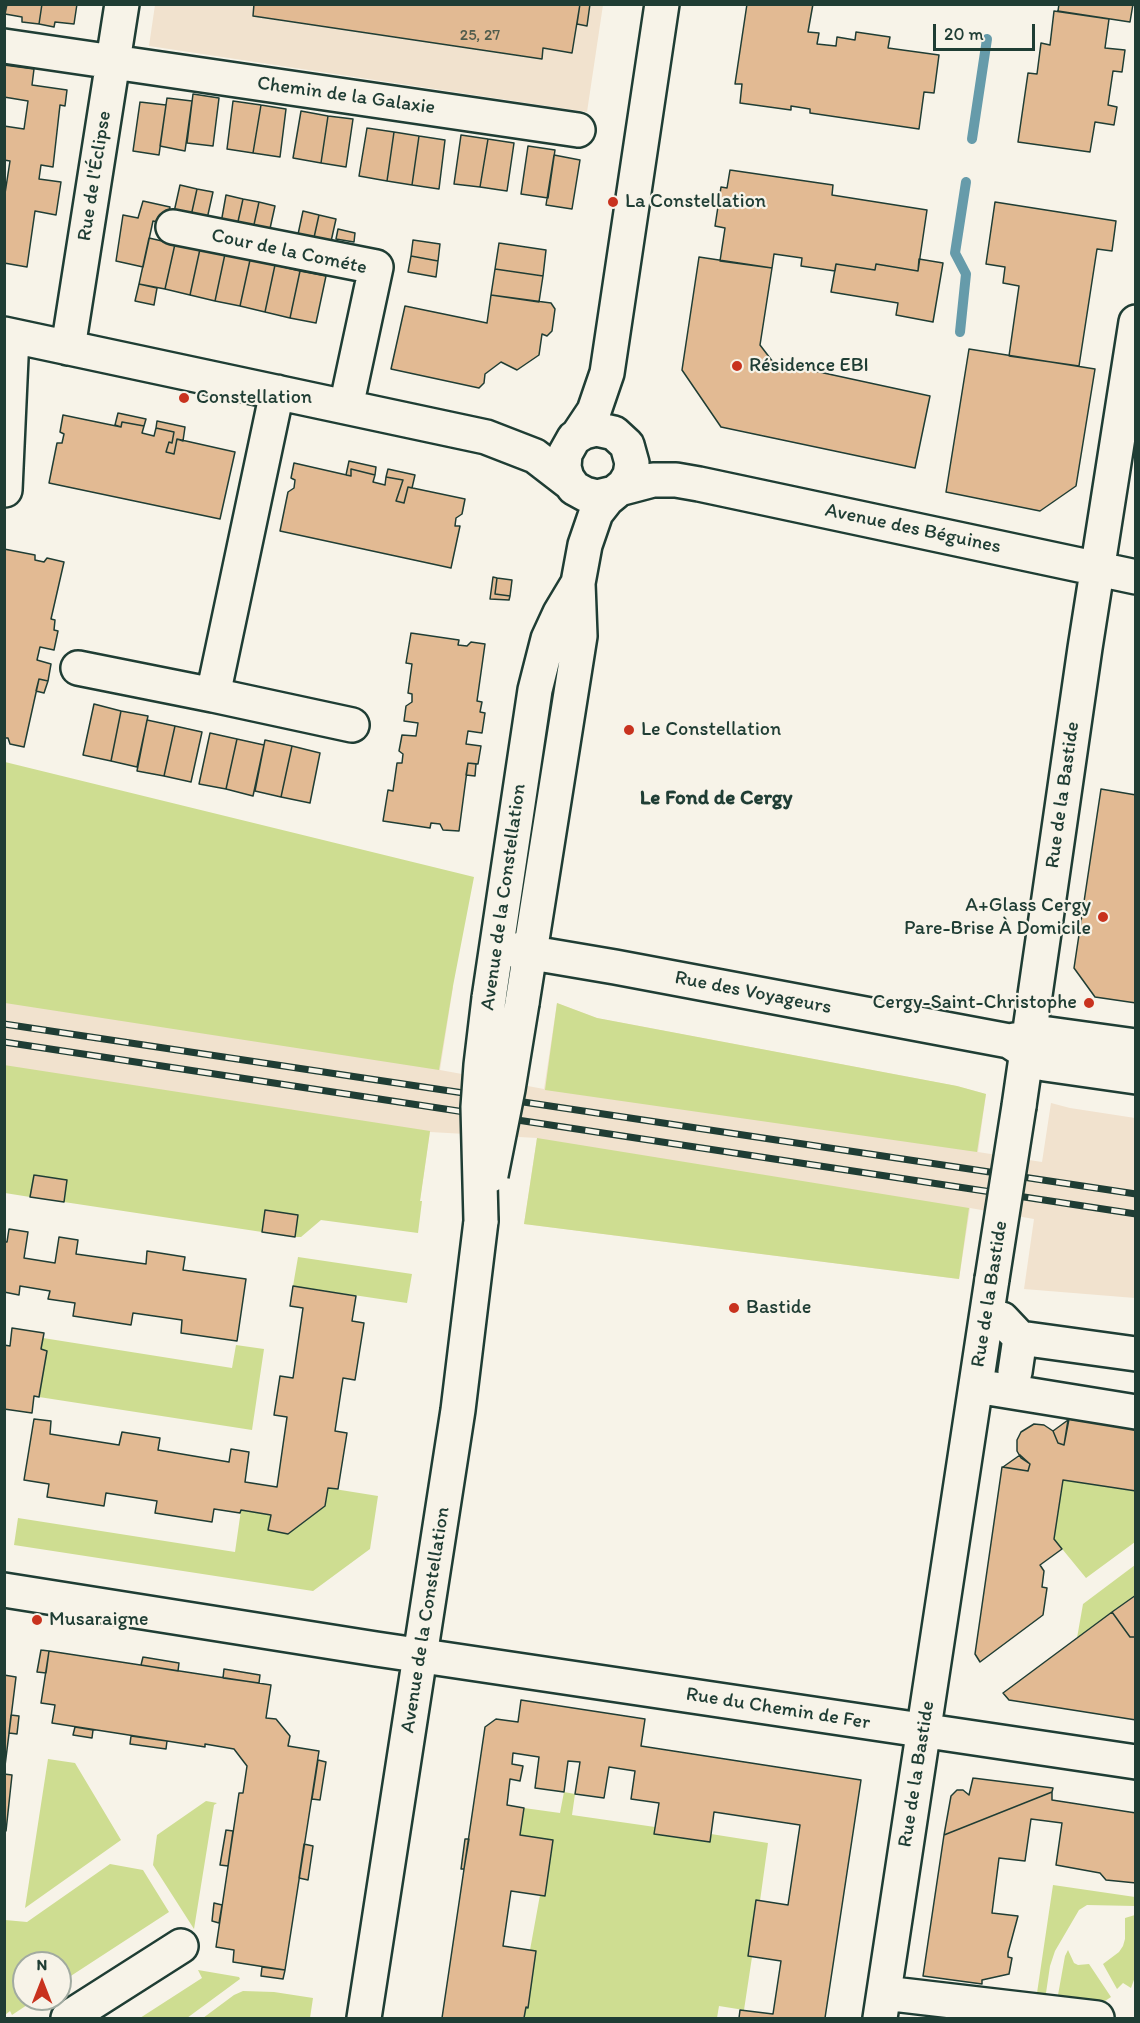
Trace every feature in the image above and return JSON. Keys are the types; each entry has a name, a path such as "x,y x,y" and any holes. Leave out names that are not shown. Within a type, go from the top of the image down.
{"street":[{"name":"Rue de l'Éclipse","path":"68,348 122,4"},
{"name":"Avenue de la Constellation","path":"585,545 583,514 565,472 564,460 567,448 594,411 607,373 662,4"},
{"name":"Chemin de la Galaxie","path":"4,46 578,130"},
{"name":"Cour de la Cométe","path":"173,226 376,267 346,407"},
{"name":"Rue de la Bastide","path":"882,2006 1019,1106 1021,1043 1099,569 1136,322"},
{"path":"5,490 8,335 500,442 535,456 585,494 597,497 617,491"},
{"name":"Avenue de la Constellation","path":"364,2019 458,1410 480,1231 508,1089 580,636 578,583 585,545 596,513 630,475 632,463 616,419 607,373"},
{"path":"213,695 277,392"},
{"path":"500,442 540,444 576,437 590,430 602,429 614,433 626,446"},
{"name":"Avenue des Béguines","path":"626,446 656,469 691,483"},
{"name":"Avenue des Béguines","path":"617,491 653,480 691,483 1136,577"},
{"name":"Avenue de la Constellation","path":"480,1231 477,1118 481,1065 535,690 548,639 578,583"},
{"path":"78,668 352,725"},
{"name":"Rue des Voyageurs","path":"497,947 1021,1043 1049,1034 1136,1047"},
{"name":"Rue des Voyageurs","path":"1021,1043 1045,1064 1136,1077"},
{"path":"1015,1372 1011,1328 1136,1354"},
{"path":"976,1386 1136,1412"},
{"name":"Rue du Chemin de Fer","path":"4,1590 421,1656 1136,1762"},
{"path":"68,2019 181,1946"},
{"path":"882,2006 1096,2019"}],"shaded area":[{"path":"155,5 603,5 587,112 149,46"},
{"path":"5,911 453,987 440,1070 544,1089 557,1003 597,1018 957,1086 986,1094 978,1152 1042,1162 1051,1103 1135,1118 1135,1298 1024,1289 1034,1219 970,1208 959,1279 524,1224 537,1138 430,1132 420,1201 5,1149"}],"green space":[{"path":"5,762 474,877 439,1070 5,1003"},
{"path":"557,1003 597,1018 957,1086 986,1094 977,1152 545,1090"},
{"path":"4,1065 430,1131 418,1233 321,1220 301,1237 295,1237 298,1215 265,1210 262,1232 64,1202 67,1180 34,1175 30,1197 5,1193"},
{"path":"537,1138 969,1208 959,1279 524,1224"},
{"path":"298,1257 412,1274 407,1303 293,1286"},
{"path":"43,1338 232,1368 236,1345 264,1349 252,1430 39,1397 46,1351 41,1349"},
{"path":"1063,1480 1135,1491 1135,1542 1086,1578 1054,1539"},
{"path":"328,1488 378,1496 370,1549 313,1591 14,1545 18,1518 235,1552 241,1510 271,1515 269,1530 288,1534 325,1506"},
{"path":"1135,1565 1135,1595 1077,1638 1083,1604"},
{"path":"48,1759 75,1763 121,1840 25,1908"},
{"path":"564,1792 575,1794 572,1815 655,1827 655,1834 709,1842 711,1834 768,1843 760,1901 756,1901 748,1956 752,1957 744,2010 719,2006 717,2018 524,2018 536,1951 530,1950 540,1895 545,1896 553,1841 520,1835 524,1808 560,1813"},
{"path":"206,1801 217,1803 214,1805 194,1929 153,1865 157,1835"},
{"path":"110,1864 143,1870 169,1912 72,1975 72,1951 12,1951 12,2011 18,2011 12,2015 10,2011 5,2015 5,1920 27,1922"},
{"path":"1053,1885 1135,1897 1135,1906 1087,1905 1079,1910 1055,1951 1046,1993 1037,1993"},
{"path":"1135,1915 1135,1977 1131,1988 1123,1983 1117,1989 1103,1964 1123,1946 1125,1918"},
{"path":"1068,1950 1074,1963 1089,1964 1111,1997 1105,2001 1058,1995"},
{"path":"198,1970 240,1979 187,2018 140,2018 202,1978"},
{"path":"243,1991 274,1992 313,1998 310,2018 203,2018"}],"building":[{"path":"7,4 42,4 39,24 22,22 22,17 5,14"},
{"path":"42,4 77,4 74,24 55,22 54,27 39,24"},
{"path":"254,4 580,4 572,53 543,48 542,59 253,16"},
{"path":"580,4 590,4 587,26 577,24"},
{"path":"747,4 813,4 808,32 819,33 817,44 836,46 837,37 855,40 856,32 890,37 888,48 939,55 934,93 924,92 919,129 810,113 810,109 791,106 791,110 740,103 742,84 735,84"},
{"path":"1059,4 1133,4 1130,22 1058,11"},
{"path":"1054,11 1109,19 1105,48 1125,50 1122,72 1113,71 1108,105 1117,107 1114,125 1095,122 1090,152 1018,142 1028,73 1037,74 1041,43 1050,45"},
{"path":"4,65 34,69 32,85 67,90 65,106 60,105 53,167 41,165 39,179 61,182 56,215 35,211 27,267 4,263 4,200 10,161 4,160 4,126 24,129 28,101 4,97"},
{"path":"193,94 219,98 213,146 187,143"},
{"path":"167,98 192,101 185,151 160,146"},
{"path":"233,101 261,105 253,153 227,149"},
{"path":"140,102 166,105 159,155 133,151"},
{"path":"261,105 286,109 280,157 253,153"},
{"path":"301,111 328,116 321,163 293,158"},
{"path":"328,116 353,119 346,167 321,163"},
{"path":"367,128 394,132 387,181 359,176"},
{"path":"394,132 419,136 412,185 387,181"},
{"path":"461,135 488,139 480,187 454,184"},
{"path":"419,136 445,140 439,189 412,185"},
{"path":"488,139 514,143 507,191 480,187"},
{"path":"528,146 555,150 548,198 521,194"},
{"path":"554,155 580,160 572,209 546,205"},
{"path":"730,170 833,185 832,195 927,210 918,271 876,264 875,270 836,264 835,271 801,266 802,258 774,254 772,268 720,261 725,228 715,226 721,187 727,188"},
{"path":"180,185 197,189 191,216 174,212"},
{"path":"197,189 213,192 207,219 191,216"},
{"path":"226,195 243,199 237,226 221,223"},
{"path":"243,199 259,202 253,229 237,226"},
{"path":"143,201 170,207 166,224 153,221 143,267 116,261 123,215 138,218"},
{"path":"259,202 275,206 269,233 253,229"},
{"path":"995,202 1116,221 1112,251 1097,249 1079,366 1009,356 1019,286 1003,283 1005,267 986,264"},
{"path":"303,211 319,215 313,242 297,239"},
{"path":"319,215 336,219 330,246 313,242"},
{"path":"338,229 355,233 354,242 336,239"},
{"path":"149,238 175,244 165,289 139,284"},
{"path":"413,240 440,244 438,261 411,256"},
{"path":"499,243 546,250 543,276 495,269"},
{"path":"175,244 200,249 190,295 165,289"},
{"path":"200,249 225,254 215,301 190,295"},
{"path":"225,254 250,260 240,306 215,301"},
{"path":"411,256 438,261 436,277 408,272"},
{"name":"Résidence EBI","path":"699,257 772,268 760,345 773,362 930,396 915,468 721,427 682,370"},
{"path":"919,259 943,263 933,322 896,315 898,303 831,292 836,264 875,270 876,264 918,271"},
{"path":"250,260 275,265 265,312 240,306"},
{"path":"275,265 300,271 290,318 265,312"},
{"path":"495,269 543,276 539,302 491,295"},
{"path":"300,271 326,276 316,323 290,318"},
{"path":"139,284 157,288 154,305 135,301"},
{"path":"491,295 551,303 555,309 552,331 547,336 542,334 539,355 517,370 501,362 485,374 484,383 479,388 391,369 405,306 487,323"},
{"path":"969,349 1095,369 1076,486 1040,511 946,492"},
{"path":"118,413 146,419 144,426 122,422 121,427 115,425"},
{"path":"63,415 121,427 122,422 144,426 142,433 154,436 156,428 174,432 172,443 169,442 166,452 174,454 177,439 235,452 220,519 49,483 57,443 62,443 64,434 60,432"},
{"path":"157,421 185,427 183,441 177,439 174,454 166,452 169,442 172,443 174,432 156,428"},
{"path":"349,461 376,467 375,475 351,469 351,476 346,475"},
{"path":"294,463 351,476 351,469 375,475 373,482 385,485 386,477 403,480 396,501 404,503 408,487 465,499 462,514 456,518 455,526 460,526 451,568 280,531 288,492 294,488 295,480 291,478"},
{"path":"388,469 415,475 412,488 408,487 404,503 396,501 403,480 386,477"},
{"path":"4,549 35,555 35,560 44,562 47,558 64,562 51,619 55,620 54,630 58,631 54,650 40,647 37,660 51,664 48,681 39,679 24,747 10,744 8,738 4,738"},
{"path":"493,577 497,578 495,594 510,596 509,600 490,599"},
{"path":"497,578 512,580 510,596 495,594"},
{"path":"411,633 459,640 458,645 467,646 471,642 485,644 477,701 482,702 480,712 485,713 482,733 468,731 466,744 481,746 478,764 468,763 459,831 443,830 440,824 431,823 430,828 383,821 388,790 393,791 397,763 402,763 403,754 399,751 402,735 416,736 418,723 404,721 406,706 412,702 412,694 408,693 412,664 406,663"},
{"path":"39,679 48,681 44,693 36,691"},
{"path":"94,704 121,711 111,761 83,755"},
{"path":"121,711 148,716 137,767 111,761"},
{"path":"147,720 175,726 164,776 137,771"},
{"path":"175,726 202,732 191,782 164,776"},
{"path":"210,733 237,739 226,789 199,784"},
{"path":"237,739 264,745 253,796 226,789"},
{"path":"265,740 292,746 281,797 255,791"},
{"path":"292,746 320,753 310,803 281,797"},
{"path":"468,763 476,764 475,776 466,775"},
{"path":"1101,789 1136,795 1136,1003 1095,997 1074,968"},
{"path":"34,1175 67,1180 64,1202 30,1197"},
{"path":"265,1210 298,1215 295,1237 262,1232"},
{"path":"9,1229 28,1232 24,1258 55,1263 59,1237 78,1240 76,1254 146,1264 147,1251 185,1257 183,1270 246,1279 237,1341 181,1333 182,1320 133,1313 131,1325 73,1316 75,1303 48,1299 50,1291 20,1286 19,1295 4,1292 4,1242 7,1242"},
{"path":"293,1286 356,1296 352,1321 364,1323 355,1380 343,1378 335,1431 347,1433 338,1489 328,1488 325,1506 288,1534 268,1530 271,1515 241,1510 240,1513 214,1509 212,1522 155,1513 157,1501 106,1493 104,1506 47,1497 49,1484 24,1480 34,1419 51,1421 50,1434 119,1445 122,1432 160,1438 158,1450 229,1462 231,1449 249,1452 245,1482 277,1487 287,1417 274,1415 280,1376 293,1378 303,1308 290,1306"},
{"path":"12,1328 44,1333 41,1349 47,1351 39,1397 34,1396 32,1413 4,1409 4,1345 10,1346"},
{"path":"1069,1419 1136,1429 1136,1491 1063,1480 1054,1539 1062,1549 1040,1565 1044,1571 1042,1587 1047,1588 1043,1615 980,1662 975,1654 1002,1467 1028,1471 1030,1464 1021,1458 1017,1451 1017,1440 1021,1432 1034,1424 1044,1425 1053,1431 1058,1443 1064,1445"},
{"path":"1068,1420 1064,1445 1058,1443 1053,1431"},
{"path":"1020,1455 1030,1464 1028,1471 1003,1467"},
{"path":"1136,1595 1136,1637 1130,1637 1112,1612"},
{"path":"1112,1612 1130,1637 1136,1637 1136,1720 1009,1700 1003,1693"},
{"path":"41,1650 49,1651 46,1673 37,1672"},
{"path":"49,1651 271,1685 266,1718 276,1719 290,1736 288,1746 319,1751 285,1970 233,1962 234,1950 216,1947 239,1793 243,1793 247,1766 234,1749 205,1744 205,1747 52,1723 55,1705 41,1703"},
{"path":"143,1657 179,1663 178,1671 141,1665"},
{"path":"224,1669 260,1675 259,1683 223,1678"},
{"path":"4,1675 16,1677 4,1774"},
{"path":"521,1700 645,1719 641,1746 861,1780 825,2018 739,2018 740,2010 773,2014 781,1961 748,1956 756,1900 788,1905 800,1825 714,1812 710,1842 654,1834 659,1803 631,1799 635,1771 609,1767 604,1798 575,1794 580,1762 568,1761 564,1792 535,1788 539,1757 513,1753 512,1764 523,1766 520,1781 510,1779 507,1805 524,1808 520,1835 553,1840 545,1896 511,1891 503,1946 536,1951 528,2008 526,2007 524,2018 442,2018 485,1727 496,1719 518,1722"},
{"path":"11,1715 19,1716 17,1734 9,1733"},
{"path":"75,1727 93,1730 92,1738 73,1735"},
{"path":"131,1736 167,1741 166,1749 130,1744"},
{"path":"318,1760 326,1762 320,1800 312,1799"},
{"path":"4,1774 12,1775 6,1831 4,1831"},
{"path":"973,1778 1053,1788 1052,1792 944,1835 951,1796 957,1790 963,1790 969,1795"},
{"path":"1052,1792 1052,1800 1136,1813 1136,1883 1106,1880 1100,1873 1056,1865 1062,1823 1031,1819 1025,1861 999,1858 992,1913 1018,1916 1008,1953 1008,1957 1012,1958 1009,1974 982,1980 982,1984 923,1976 944,1835"},
{"path":"226,1830 233,1831 228,1866 220,1865"},
{"path":"465,1839 469,1839 464,1869 461,1869"},
{"path":"304,1844 313,1846 308,1880 299,1878"},
{"path":"214,1903 222,1905 219,1923 212,1921"},
{"path":"262,1967 285,1970 283,1979 261,1976"}],"waterway":[{"path":"972,139 987,39"},
{"path":"960,332 966,274 955,253 966,182"}],"railway":[{"path":"4,1024 1136,1194"},
{"path":"4,1042 1136,1214"}],"place":[{"name":"La Constellation","path":"613,202"},
{"name":"Résidence EBI","path":"737,366"},
{"name":"Constellation","path":"184,398"},
{"name":"Le Constellation","path":"629,730"},
{"name":"A+Glass Cergy Pare-Brise À Domicile","path":"1103,917"},
{"name":"Cergy-Saint-Christophe","path":"1089,1003"},
{"name":"Bastide","path":"734,1308"},
{"name":"Musaraigne","path":"37,1620"}],"district":[{"name":"Le Fond de Cergy","path":"716,799"}]}
